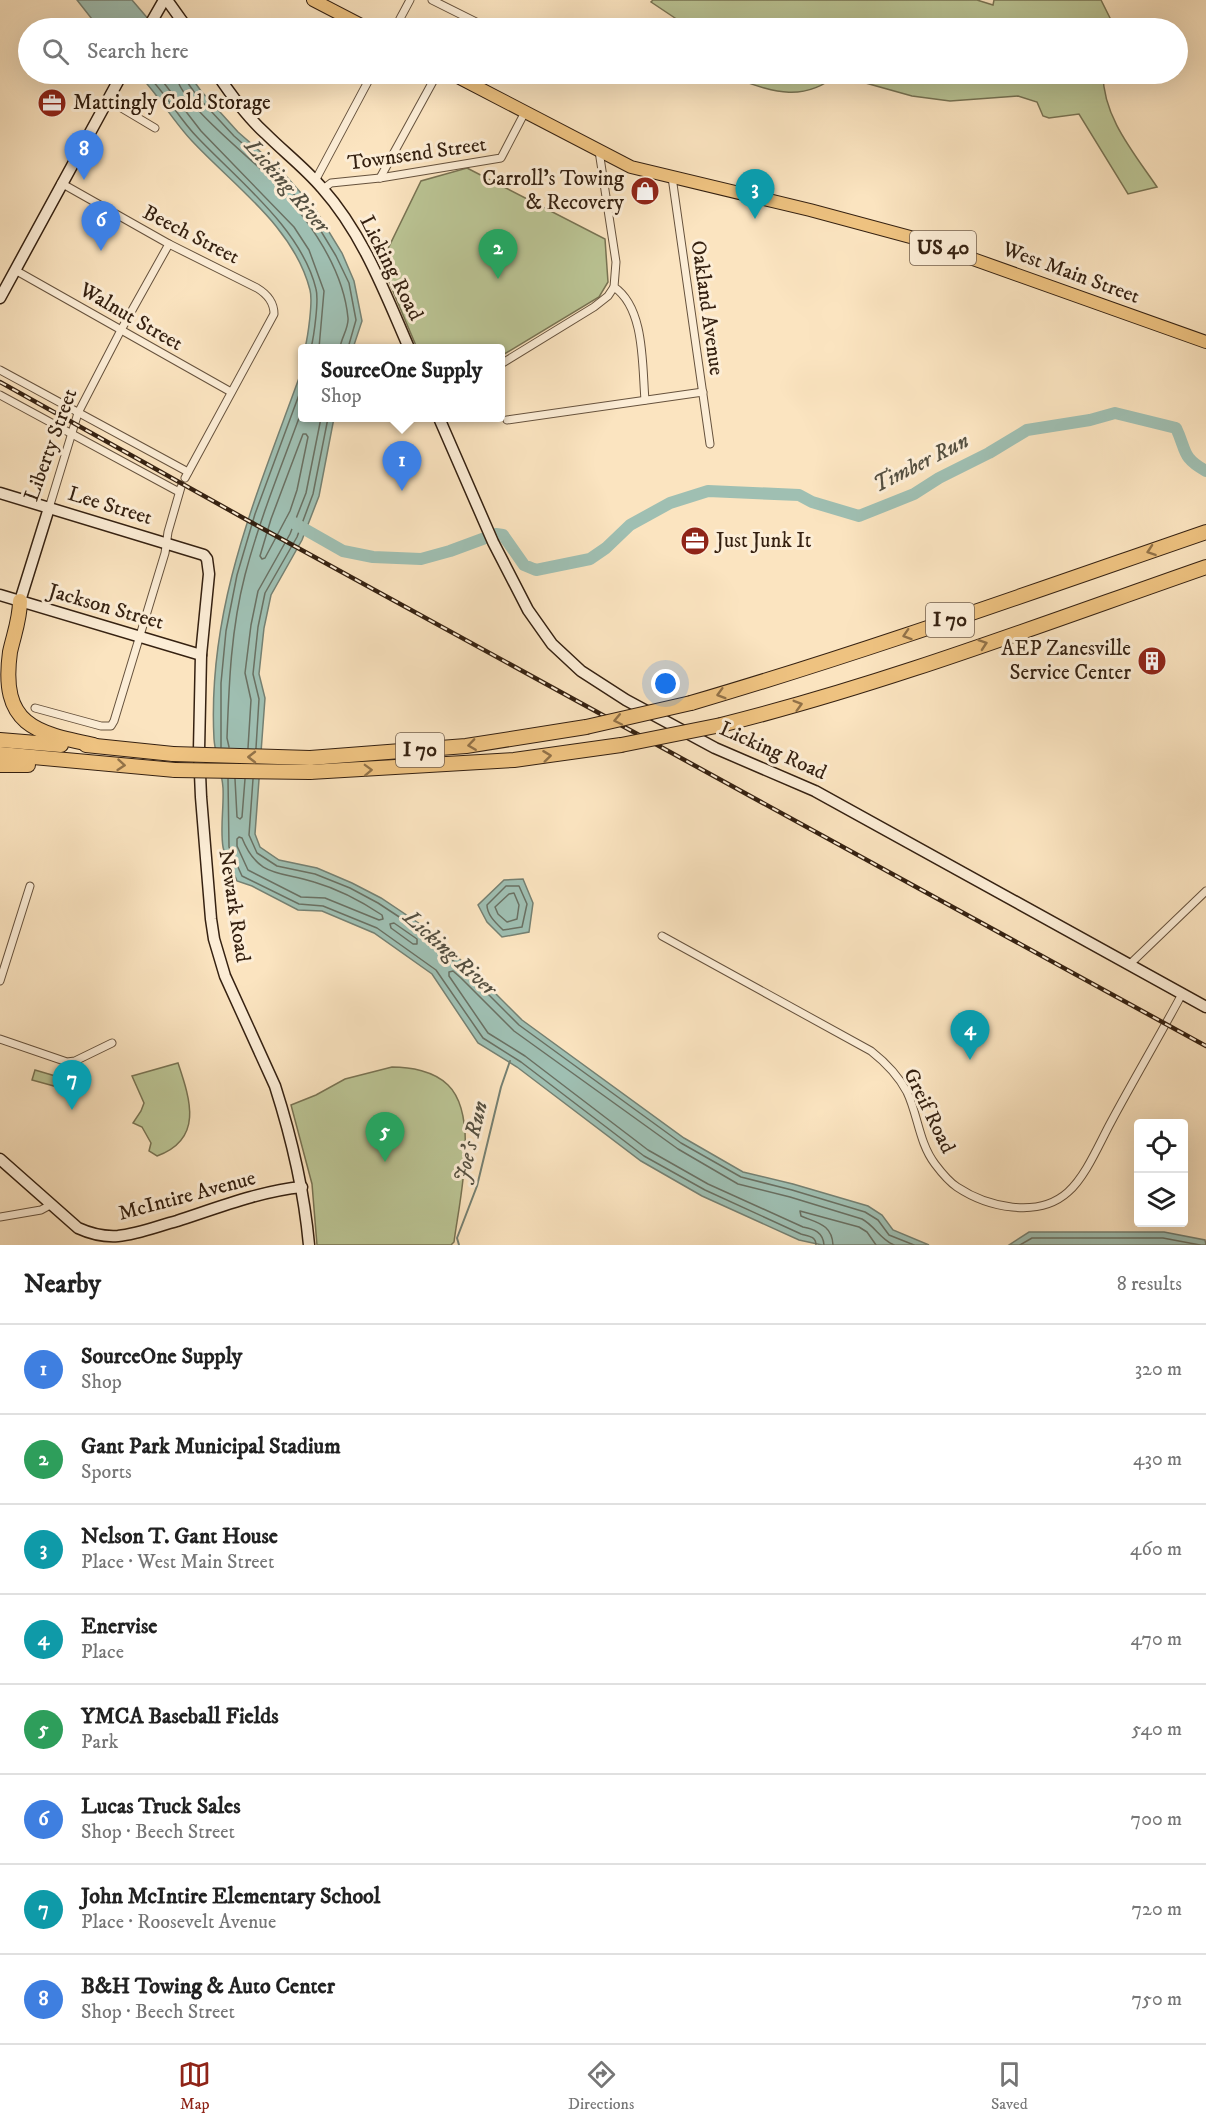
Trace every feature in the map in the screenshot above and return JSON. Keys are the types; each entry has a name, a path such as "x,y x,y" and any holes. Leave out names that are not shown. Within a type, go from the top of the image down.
{"highway":[{"name":"I 70","path":"0,740 174,754 310,758 466,746 586,727 691,703 770,680 1206,531"},
{"name":"I 70","path":"0,754 175,770 310,772 502,761 621,745 721,725 787,709 857,688 1206,567"},
{"path":"0,652 12,614 20,601"},
{"path":"20,601 20,616 6,668 6,684 13,708 31,728 50,736 94,746"},
{"path":"0,765 70,766 97,763"}],"main road":[{"path":"312,0 347,18"},
{"name":"West Main Street","path":"471,84 631,167 810,210 914,238 1206,342"}],"street":[{"path":"400,18 410,0"},
{"path":"432,0 468,18"},
{"path":"154,18 164,2 178,18"},
{"path":"0,297 117,84"},
{"name":"Licking Road","path":"223,84 263,132 319,185 357,238 375,270 407,344"},
{"path":"319,185 367,84"},
{"path":"380,178 432,84"},
{"path":"108,100 155,128"},
{"name":"Townsend Street","path":"319,185 380,178 501,158 525,112"},
{"path":"505,362 594,307 608,296 614,286 616,262 599,151"},
{"name":"Oakland Avenue","path":"672,177 710,444"},
{"name":"Beech Street","path":"61,183 169,244 265,293 272,302 274,314 231,392"},
{"name":"Liberty Street","path":"20,601 78,413 169,244"},
{"name":"Walnut Street","path":"15,270 231,392"},
{"path":"614,286 629,300 636,319 645,400"},
{"path":"0,370 187,475 231,392"},
{"path":"507,420 703,392"},
{"path":"0,395 180,490 165,553 111,726 101,726 35,708"},
{"name":"Licking Road","path":"441,422 485,525 528,610 552,644 571,663 598,683 715,748 815,790 1206,1007"},
{"name":"Lee Street","path":"0,493 204,555 207,559"},
{"name":"Newark Road","path":"207,559 209,574 201,655 199,739 201,797 214,939 233,997 275,1086 302,1187 309,1245"},
{"name":"Jackson Street","path":"0,595 201,655"},
{"path":"0,981 30,886"},
{"path":"1130,964 1206,891"},
{"name":"Greif Road","path":"662,936 871,1051 894,1072 906,1091 925,1146 932,1161 946,1178 972,1196 1010,1207 1037,1207 1051,1203 1068,1192 1093,1155 1182,994"},
{"path":"0,1040 67,1062 75,1061 112,1042"},
{"name":"McIntire Avenue","path":"0,1159 78,1228 89,1234 119,1236 276,1192 302,1187"},
{"path":"0,1217 42,1210 52,1204"}],"green space":[{"path":"653,0 977,0 993,5 994,0 1101,0 1110,18 675,18 651,2"},
{"path":"752,84 824,84 795,92 767,89"},
{"path":"869,84 1104,84 1108,105 1121,134 1157,187 1128,194 1079,114 1049,118 1043,116 1037,102 1018,96 950,101 912,96"},
{"path":"467,168 605,239 608,282 599,297 505,354 505,344 415,344 381,263 421,181"},
{"path":"178,1063 186,1090 190,1117 182,1139 172,1149 157,1156 149,1151 151,1143 142,1127 133,1123 144,1103 132,1076"},
{"path":"392,1067 414,1069 436,1076 448,1085 458,1099 463,1117 465,1160 454,1242 451,1245 317,1245 312,1184 291,1105 316,1095 345,1079"},
{"path":"35,1070 86,1085 83,1094 32,1080"}],"water":[{"path":"77,0 132,0 147,18 91,18"},
{"name":"Licking River","path":"147,84 196,84 238,132 279,168 315,209 342,253 354,281 362,321 354,344 306,344 311,295 302,267 291,246 261,209 185,133"},
{"name":"Licking River","path":"298,381 298,422 333,422 319,496 302,540 271,595 264,628 259,674 265,698 255,834 260,847 279,860 317,868 352,883 381,898 420,924 471,969 522,1020 684,1138 743,1172 868,1206 882,1215 893,1230 929,1245 822,1245 799,1240 702,1196 641,1161 517,1067 478,1043 432,974 374,933 322,911 298,910 252,886 237,881 223,847 223,788 214,739 214,691 218,644 226,599 251,510"},
{"path":"523,879 533,903 529,932 502,937 487,922 478,905 504,880"},
{"path":"1029,1232 1164,1232 1205,1240 1206,1245 1009,1245"}],"waterway":[{"name":"Timber Run","path":"292,522 343,551 373,557 421,559 496,534 503,535 524,565 536,570 590,559 606,548 630,525 670,503 708,491 799,495 812,502 859,516 914,494 1027,430 1090,420 1115,413 1176,428 1188,457 1206,471"},
{"name":"Joe's Run","path":"459,1245 457,1238 477,1186 501,1087 510,1061"}],"railway":[{"path":"0,382 1206,1046"}],"place":[{"name":"Mattingly Cold Storage","path":"52,103"},
{"name":"B&H Towing & Auto Center","path":"84,180"},
{"name":"Carroll's Towing & Recovery","path":"645,191"},
{"name":"Nelson T. Gant House","path":"755,219"},
{"name":"Lucas Truck Sales","path":"101,251"},
{"name":"Gant Park Municipal Stadium","path":"498,279"},
{"name":"SourceOne Supply","path":"402,491"},
{"name":"Just Junk It","path":"695,541"},
{"name":"AEP Zanesville Service Center","path":"1152,661"},
{"name":"Enervise","path":"970,1060"},
{"name":"John McIntire Elementary School","path":"72,1110"},
{"name":"YMCA Baseball Fields","path":"385,1162"}]}
